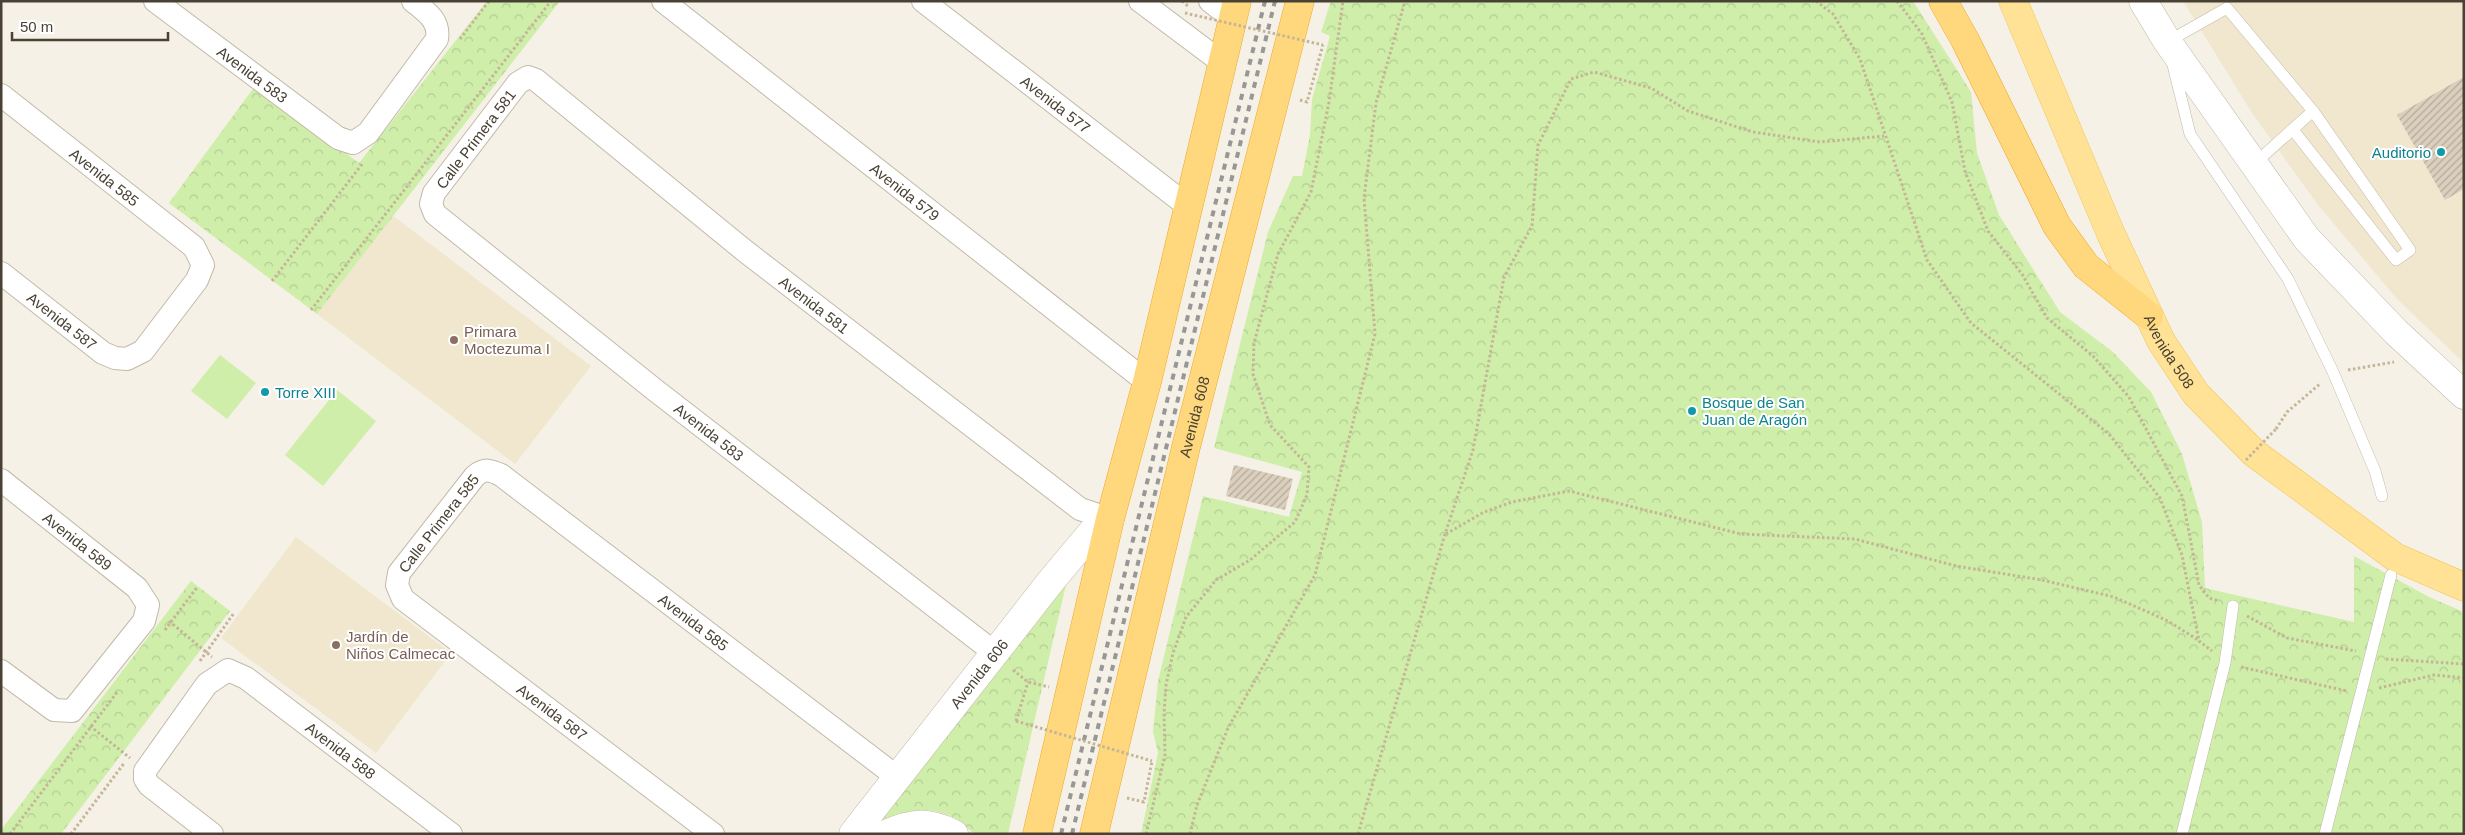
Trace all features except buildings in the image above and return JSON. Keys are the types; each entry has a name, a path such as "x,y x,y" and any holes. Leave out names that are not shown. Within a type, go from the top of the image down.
{"highway":[{"name":"Avenida 608","path":"1094,834 1186,447 1300,1"},
{"path":"1942,1 1965,40 2056,226 2086,266 2149,316"},
{"path":"1037,834 1073,687 1110,519 1147,382 1224,64 1235,10"}],"main road":[{"name":"Avenida 508","path":"2013,1 2111,234 2149,316 2161,341 2196,394 2254,453 2392,566 2464,587"}],"street":[{"name":"Avenida 583","path":"155,1 338,138 353,143 368,133 432,46 438,30 428,14 413,1"},
{"name":"Avenida 579","path":"663,1 1147,382"},
{"name":"Avenida 577","path":"922,1 1189,207"},
{"path":"1140,1 1224,64"},
{"path":"2143,1 2167,41 2307,238 2396,332 2464,394"},
{"path":"1201,5 1235,10"},
{"name":"Calle Primera 581","path":"430,204 430,199 440,185 518,83 528,77"},
{"name":"Avenida 581","path":"528,77 536,80 745,251 1080,509 1110,519"},
{"name":"Avenida 585","path":"1,95 194,247 203,265 197,280 143,351 127,359"},
{"name":"Avenida 583","path":"430,204 435,214 655,390 996,651"},
{"name":"Avenida 587","path":"1,273 103,353 116,358 127,359"},
{"name":"Calle Primera 585","path":"397,585 399,573 475,476 482,470 489,470"},
{"name":"Avenida 585","path":"489,470 501,475 897,777"},
{"name":"Avenida 589","path":"1,480 137,588 148,605"},
{"name":"Avenida 606","path":"853,834 1092,532 1110,519"},
{"name":"Avenida 587","path":"397,585 403,599 713,834"},
{"path":"1,671 45,704 67,711 144,621 148,614 148,605"},
{"path":"212,834 145,775 207,684 228,670"},
{"name":"Avenida 588","path":"228,670 246,678 451,834"},
{"path":"886,834 906,825 935,825 954,834"}],"lane":[{"path":"2293,130 2396,260 2410,250 2313,110 2227,8 2167,41 2190,134 2288,279 2333,372 2375,470 2382,496"},
{"path":"2254,164 2313,110"},
{"path":"2325,834 2392,566"},
{"path":"2182,834 2225,663 2233,606"}],"path":[{"path":"310,310 551,1"},
{"path":"1182,1 1201,5"},
{"path":"1146,834 1165,755 1164,712 1166,686 1173,653 1186,616 1216,580 1250,560 1295,522 1307,496 1309,467 1270,426 1253,374 1254,343 1278,254 1311,192 1329,102 1343,1"},
{"path":"1190,834 1197,805 1228,728 1315,575 1375,334 1364,198 1376,103 1405,1"},
{"path":"1816,1 1833,14 1860,59 1884,136 1927,260 1972,323 2109,434 2160,498 2182,555 2199,641"},
{"path":"1897,1 1922,34 1952,102 1965,171 1988,230 2022,274 2047,318 2093,356 2129,397 2182,496 2199,585 2209,598 2233,606 2287,638 2370,654 2386,659 2464,664"},
{"path":"1185,13 1322,45 1307,102"},
{"path":"1358,834 1445,534 1472,450 1504,277 1532,226 1538,145 1571,79 1594,72 1652,88 1688,111 1753,132 1820,142 1884,136"},
{"path":"2246,460 2276,429 2287,412"},
{"path":"1445,534 1512,502 1569,492 1741,534 1855,539 1956,566 2042,580 2114,597 2168,622 2199,641 2225,663 2359,694 2434,675 2464,678"},
{"path":"159,637 198,586"},
{"path":"148,605 228,670"},
{"path":"996,651 1016,674 1028,682 1045,686 1073,687"},
{"path":"1028,682 1016,721 1152,761 1144,802"},
{"path":"10,834 120,690"},
{"path":"67,711 91,727 145,775"}],"shaded area":[{"path":"2183,1 2464,1 2464,363 2398,300 2318,205 2252,113"},
{"name":"Primara Moctezuma I","path":"392,215 591,366 515,464 317,314"},
{"name":"Jardín de Niños Calmecac","path":"296,537 451,653 376,753 221,638"}],"green space":[{"path":"487,1 560,1 317,314 169,203 255,86 359,163"},
{"name":"Bosque de San Juan de Aragón","path":"1331,1 1913,1 1971,92 1977,153 1999,215 2060,312 2113,352 2151,392 2182,454 2202,522 2205,588 2354,622 2354,556 2429,597 2464,612 2464,834 1141,834 1158,753 1153,732 1158,681 1203,496 1289,517 1302,472 1214,448 1268,232 1293,176 1302,176 1310,135 1312,99 1330,36 1321,32"},
{"path":"220,355 256,383 227,419 191,391"},
{"path":"337,390 376,421 323,486 285,455"},
{"path":"1069,572 1008,834 976,834 958,820 946,814 922,810 889,819 867,831"},
{"path":"191,581 230,611 61,834 1,834 1,830"}],"railway":[{"path":"1061,834 1265,1"},
{"path":"1072,834 1275,1"}],"place":[{"name":"Auditorio","path":"2441,152"},
{"name":"Primara Moctezuma I","path":"454,340"},
{"name":"Torre XIII","path":"265,392"},
{"name":"Bosque de San Juan de Aragón","path":"1692,411"},
{"name":"Jardín de Niños Calmecac","path":"336,645"}]}
